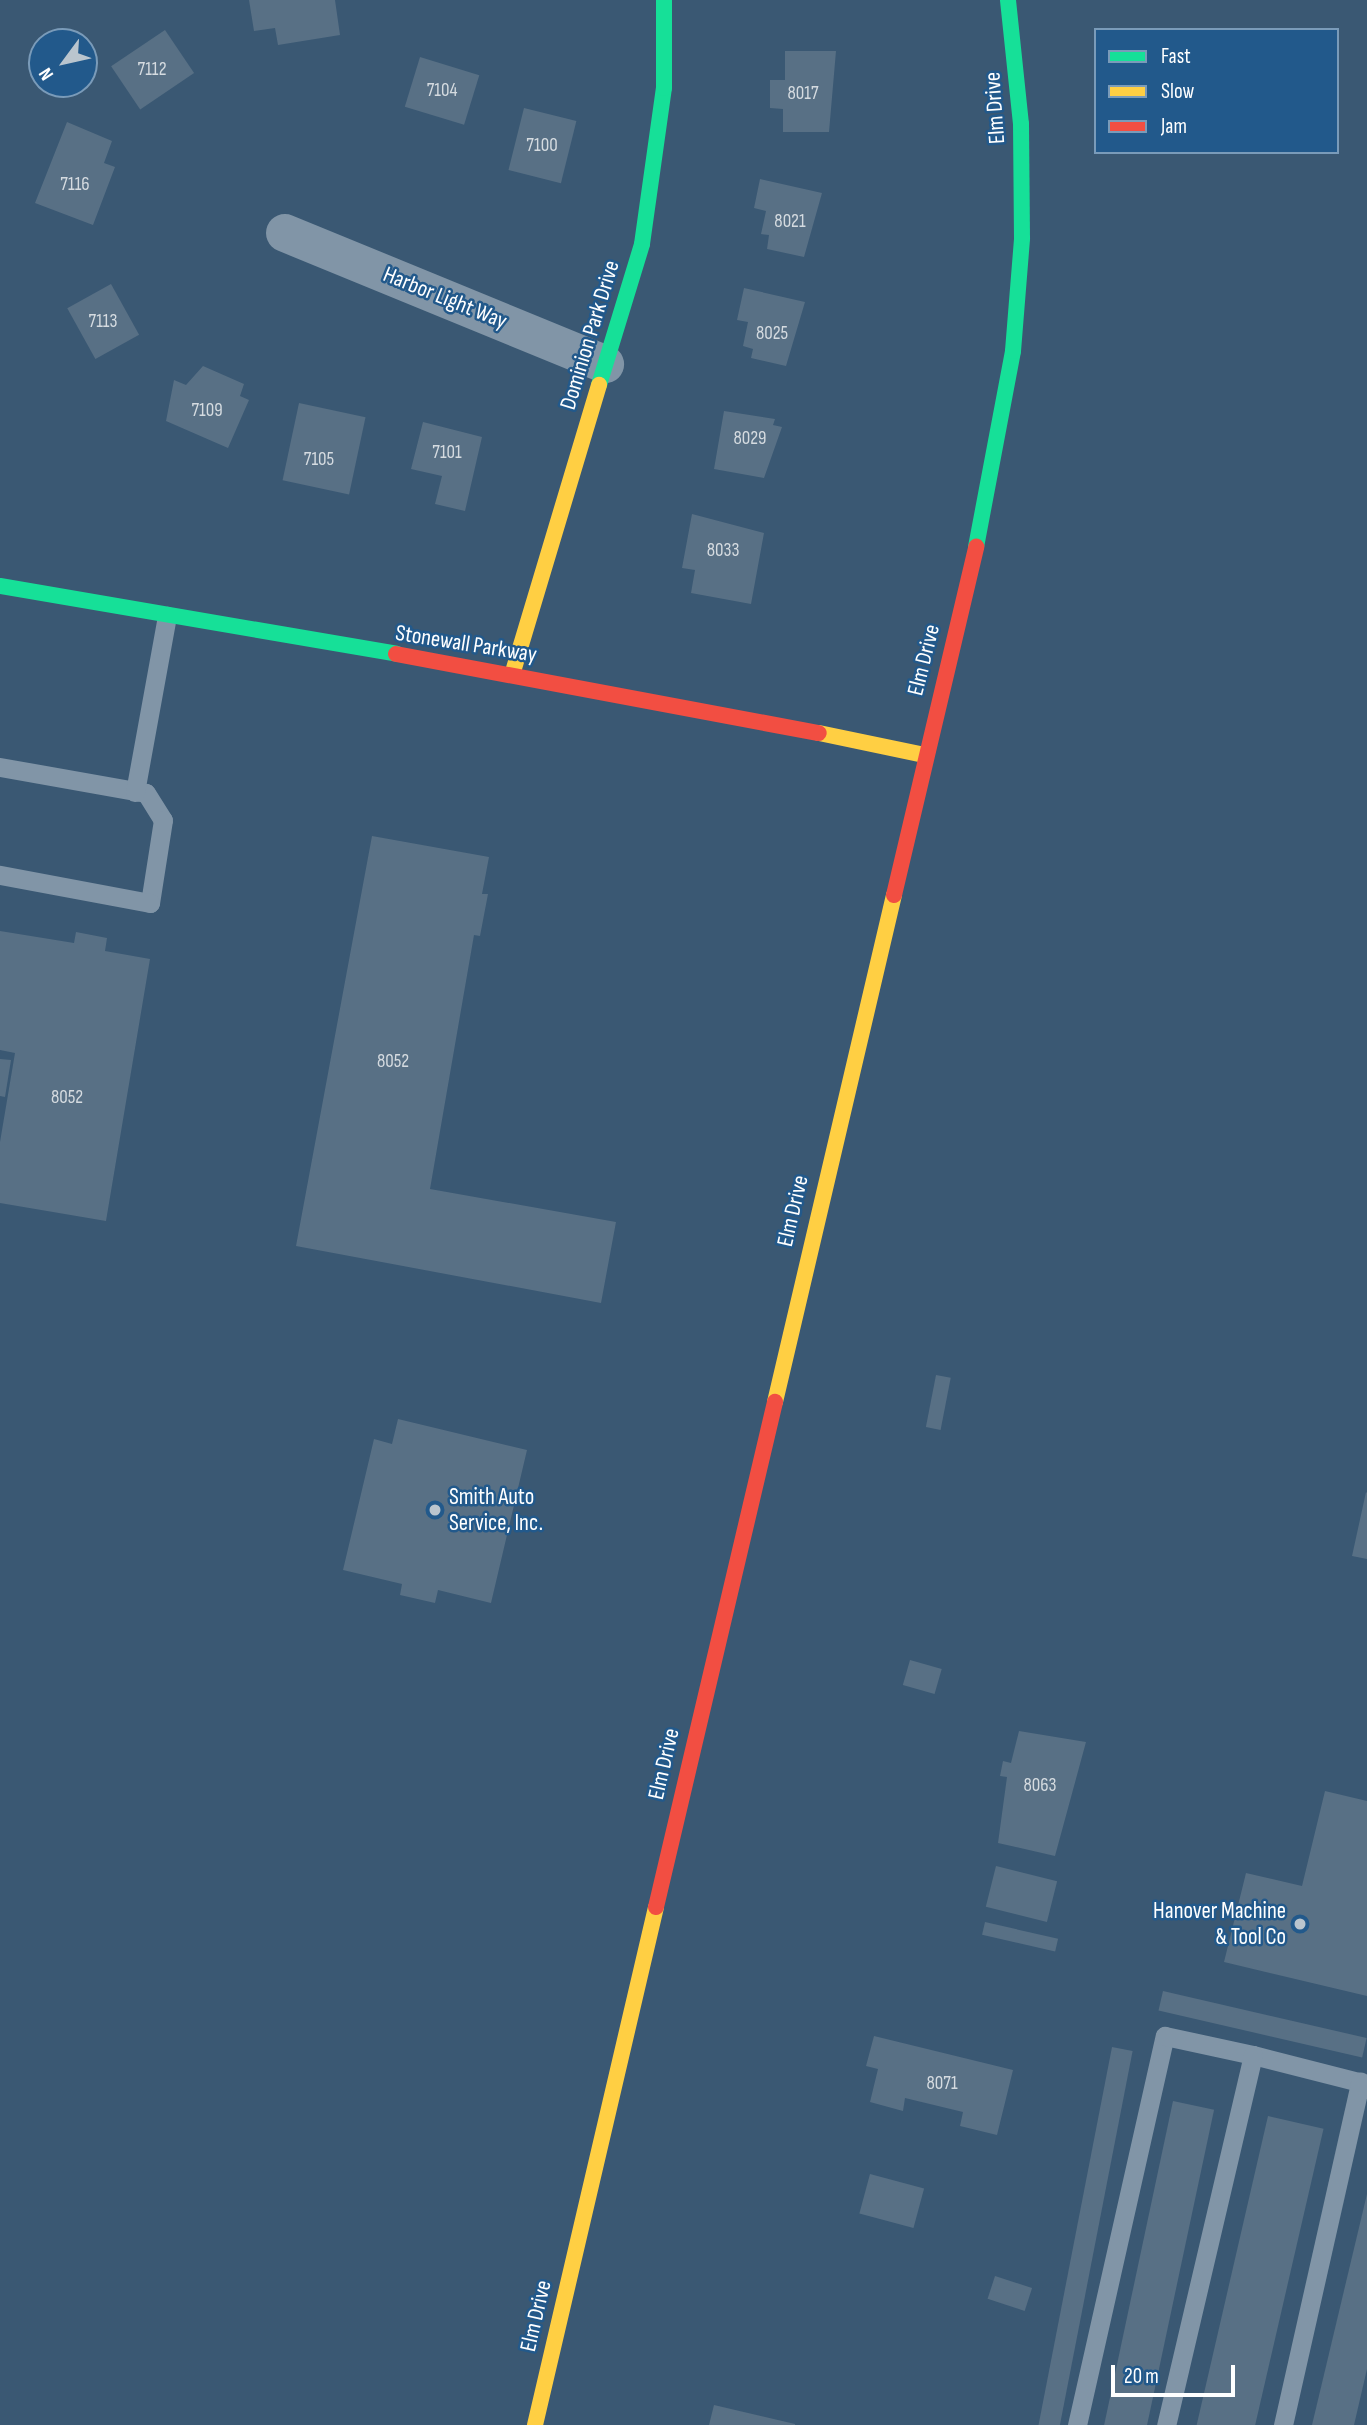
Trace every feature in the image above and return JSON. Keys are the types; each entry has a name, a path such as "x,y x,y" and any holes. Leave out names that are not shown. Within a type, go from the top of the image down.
{"street":[{"name":"Dominion Park Drive","path":"512,675 605,364 656,175 664,0"},
{"name":"Elm Drive","path":"537,2424 995,464 1013,351 1022,238 1021,124 1008,0"},
{"name":"Harbor Light Way","path":"285,233 605,364"},
{"name":"Stonewall Parkway","path":"0,586 512,675 925,755"}],"lane":[{"path":"135,792 166,616"},
{"path":"0,767 135,792 152,797 162,812 150,903 0,875"},
{"path":"1077,2425 1165,2036 1364,2083 1283,2425"},
{"path":"1166,2425 1253,2055"}],"building":[{"path":"249,0 335,0 340,35 278,45 275,28 254,31"},
{"path":"165,30 194,73 140,109 111,66"},
{"path":"785,51 836,51 829,132 783,132 783,109 770,108 770,80 785,80"},
{"path":"420,57 479,75 464,125 405,107"},
{"path":"524,108 576,121 561,183 509,170"},
{"path":"67,122 112,141 104,163 115,167 93,225 35,203"},
{"path":"760,179 822,193 804,257 767,249 769,235 761,234 766,211 754,208"},
{"path":"111,284 139,335 95,359 67,308"},
{"path":"744,288 805,302 786,366 751,358 753,349 743,346 748,322 737,320"},
{"path":"203,366 244,384 240,396 249,400 228,448 166,421 174,380 186,385"},
{"path":"299,403 366,417 349,494 283,480"},
{"path":"724,411 775,419 773,425 782,427 764,478 714,469"},
{"path":"423,422 482,437 465,511 435,504 442,476 411,469"},
{"path":"692,514 764,533 751,604 691,593 695,570 682,568"},
{"path":"372,836 489,857 482,894 488,894 480,936 474,935 430,1189 616,1222 601,1303 296,1246"},
{"path":"0,931 74,943 76,932 107,938 105,951 150,959 106,1221 0,1203 0,1142 15,1053 0,1050"},
{"path":"0,1059 11,1060 5,1097 0,1096"},
{"path":"936,1375 951,1378 941,1430 926,1427"},
{"name":"Smith Auto Service, Inc.","path":"398,1419 527,1450 491,1603 438,1590 435,1603 400,1595 402,1584 343,1570 374,1439 392,1444"},
{"path":"1367,1493 1367,1559 1352,1556"},
{"path":"910,1660 942,1669 935,1694 903,1685"},
{"path":"1019,1731 1086,1742 1055,1856 998,1843 1007,1777 1000,1776 1003,1761 1011,1763"},
{"name":"Hanover Machine & Tool Co","path":"1325,1791 1367,1801 1367,1996 1224,1962 1246,1873 1302,1886"},
{"path":"996,1866 1057,1881 1047,1922 986,1907"},
{"path":"985,1922 1058,1939 1055,1952 982,1935"},
{"path":"1163,1991 1367,2038 1362,2058 1159,2010"},
{"path":"874,2036 1013,2070 997,2135 960,2126 963,2112 905,2098 903,2111 870,2102 878,2069 866,2066"},
{"path":"1112,2047 1133,2051 1060,2425 1039,2425"},
{"path":"1173,2101 1214,2110 1147,2425 1104,2425"},
{"path":"1268,2116 1324,2129 1255,2425 1197,2425"},
{"path":"870,2174 924,2188 913,2228 859,2214"},
{"path":"1367,2194 1367,2369 1354,2425 1312,2425"},
{"path":"995,2276 1032,2288 1025,2311 988,2299"},
{"path":"714,2405 795,2424 795,2425 709,2425"}],"traffic: fast":[{"path":"599,385 642,244 664,88 664,0"},
{"path":"976,547 1013,351 1022,238 1021,124 1008,0"},
{"path":"0,586 396,654"}],"traffic: slow":[{"path":"512,675 599,385"},
{"path":"819,733 924,755"},
{"path":"775,1402 894,895"},
{"path":"535,2425 656,1907"}],"traffic: jam":[{"path":"894,895 976,547"},
{"path":"396,654 819,733"},
{"path":"656,1907 775,1402"}],"place":[{"name":"Smith Auto Service, Inc.","path":"435,1510"},
{"name":"Hanover Machine & Tool Co","path":"1300,1924"}]}
